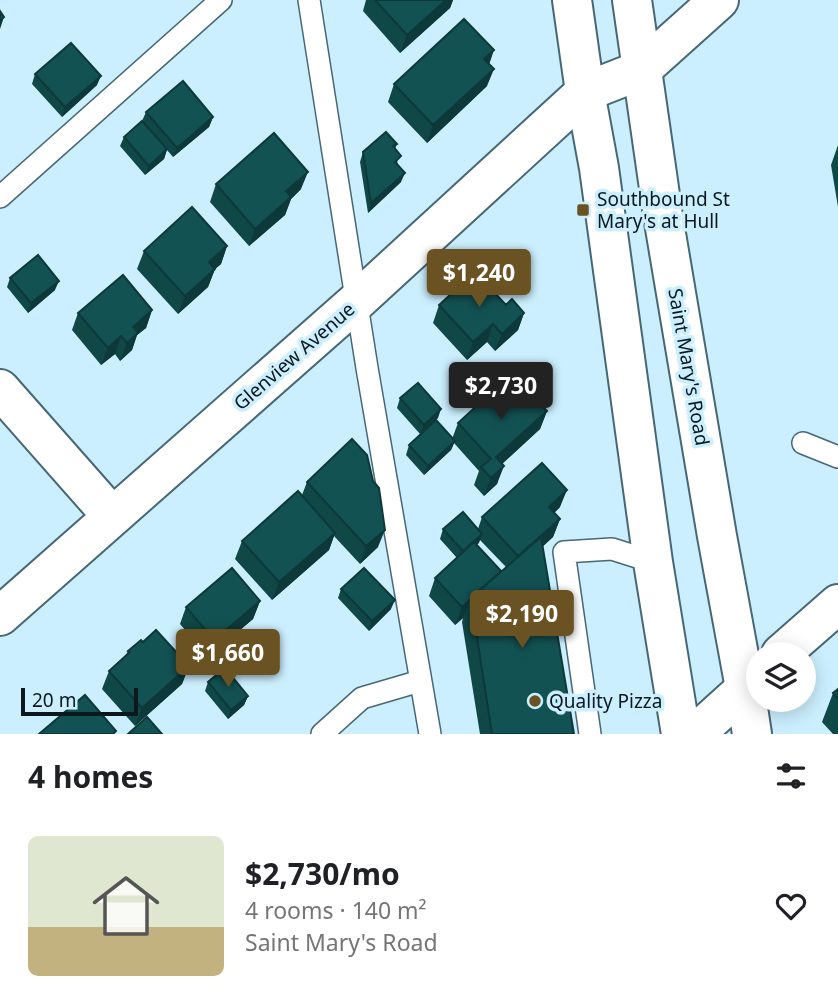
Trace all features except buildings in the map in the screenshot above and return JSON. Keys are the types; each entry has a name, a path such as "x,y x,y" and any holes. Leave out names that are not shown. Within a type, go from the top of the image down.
{"main road":[{"path":"572,0 599,168 653,562 681,734"},
{"name":"Saint Mary's Road","path":"632,0 672,270 717,536 746,661"},
{"path":"585,92 641,70 719,0"},
{"name":"Glenview Avenue","path":"0,616 356,302 585,92"},
{"path":"0,390 112,516"},
{"path":"795,642 838,604"},
{"path":"695,734 746,688"},
{"name":"Saint Mary's Road","path":"752,712 752,734"}],"lane":[{"path":"0,197 221,0"},
{"path":"309,0 356,302 430,734"},
{"path":"803,443 838,457"},
{"path":"590,734 564,552 612,549 653,562"},
{"path":"322,734 362,698 420,681"}],"place":[{"name":"Southbound St Mary's at Hull","path":"583,210"},
{"name":"Quality Pizza","path":"535,701"}]}
